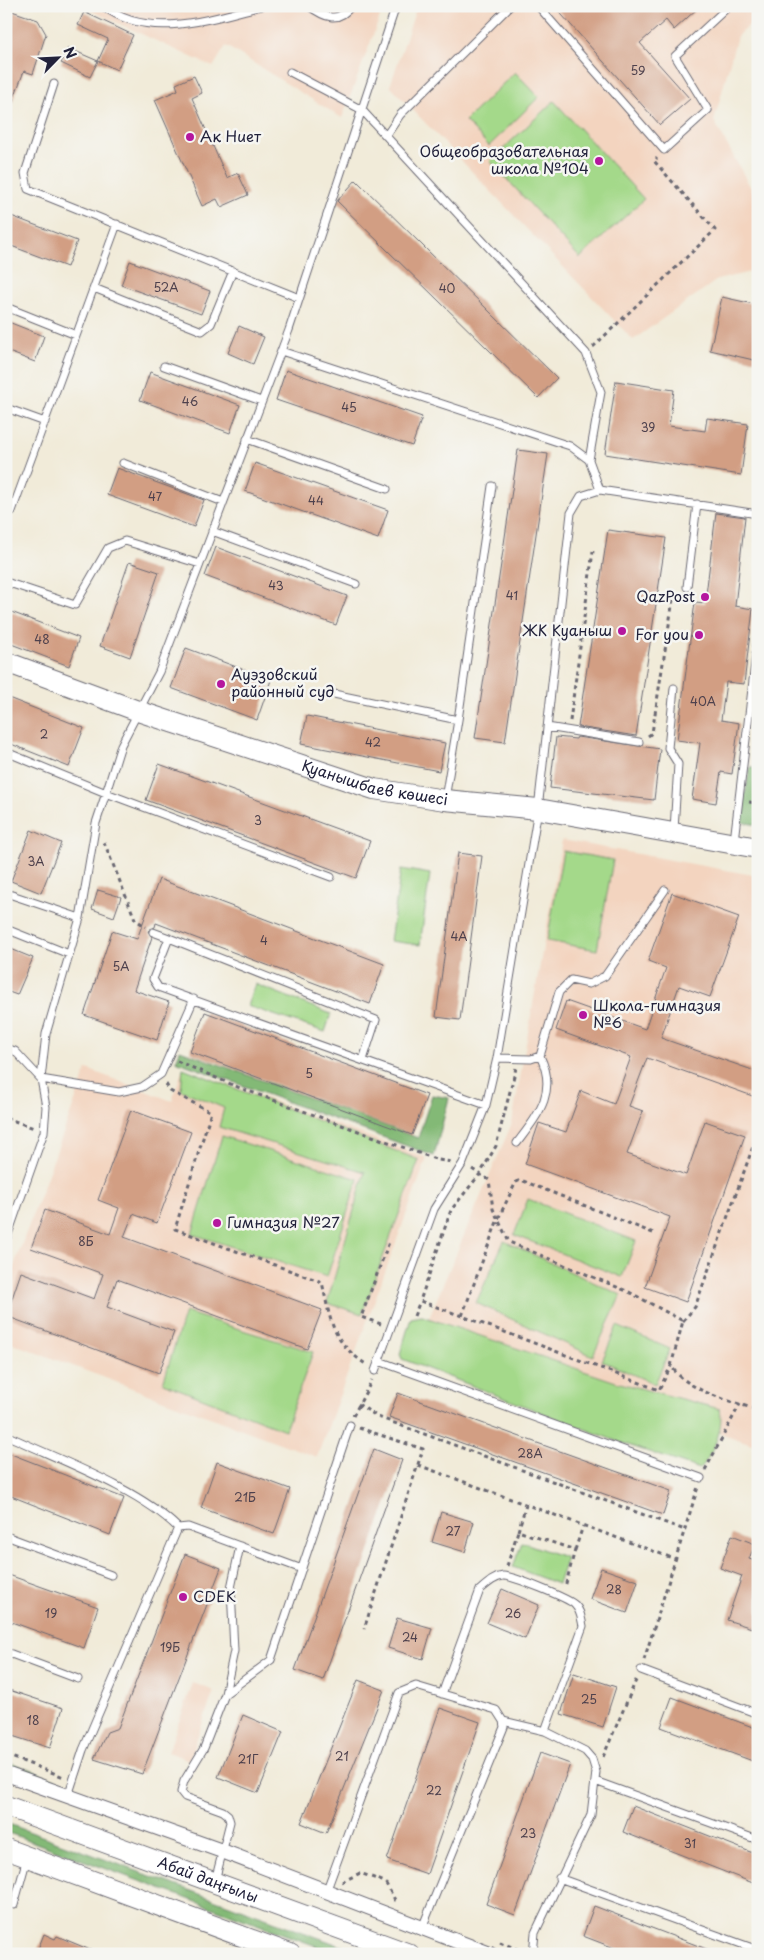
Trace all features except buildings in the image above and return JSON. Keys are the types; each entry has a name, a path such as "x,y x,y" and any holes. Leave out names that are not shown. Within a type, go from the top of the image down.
{"street":[{"name":"Қуанышбаев көшесі","path":"6,662 138,710 374,790 445,800 538,809 758,848"},
{"path":"6,1774 222,1851 490,1954"},
{"name":"Абай даңғылы","path":"6,1806 214,1884 409,1954"},
{"path":"6,1849 290,1954"}],"lane":[{"path":"103,6 117,17 164,26 195,23 261,6"},
{"path":"309,6 324,17 335,18 347,12 351,6"},
{"path":"6,1240 44,1132 46,1107 42,1079 46,1034 80,918 96,823 121,744 159,672 281,350 396,6"},
{"path":"386,136 400,115 510,6"},
{"path":"538,6 664,150 708,110 675,56 729,6"},
{"path":"290,72 362,110 586,353 600,392 589,460 600,490"},
{"path":"54,84 26,173 28,189 299,298"},
{"path":"6,514 12,511 117,224"},
{"path":"94,288 202,331 211,324 233,271"},
{"path":"6,307 76,335"},
{"path":"281,350 570,446 589,460"},
{"path":"164,366 261,401"},
{"path":"6,408 45,422"},
{"path":"246,439 387,488"},
{"path":"123,463 223,502"},
{"path":"445,800 492,486"},
{"path":"375,1371 434,1209 463,1164 486,1104 497,1058 538,809 571,513 581,496 600,490 758,514"},
{"path":"687,587 697,504"},
{"path":"212,531 356,584"},
{"path":"6,582 75,605 108,548 125,541 200,564"},
{"path":"733,844 754,705 758,638"},
{"path":"674,688 668,748 678,764 674,833"},
{"path":"329,693 458,720"},
{"path":"547,727 640,742"},
{"path":"6,752 106,793 331,877"},
{"path":"517,1143 541,1110 548,1083 545,1066 540,1056 559,992 571,980 589,984 605,976 665,890"},
{"path":"6,893 80,918"},
{"path":"6,929 69,954"},
{"path":"153,932 376,1020 362,1060"},
{"path":"169,938 153,979 154,984 158,987 486,1104"},
{"path":"6,1048 15,1051 42,1079 119,1092 142,1087 161,1074 170,1058 194,1000"},
{"path":"497,1058 531,1059 540,1056"},
{"path":"379,1361 701,1478"},
{"path":"225,1694 271,1660 350,1425"},
{"path":"6,1435 128,1492 166,1516 178,1528"},
{"path":"178,1528 188,1527 302,1569"},
{"path":"68,1797 82,1750 178,1528"},
{"path":"6,1536 111,1575"},
{"path":"214,1884 230,1822 228,1815 223,1811 185,1797 181,1792 184,1781 204,1748 225,1694 234,1651 232,1642 231,1588 240,1546"},
{"path":"442,1694 480,1590 489,1581 504,1576 548,1591 573,1603 580,1610 583,1626 545,1731"},
{"path":"6,1652 78,1679"},
{"path":"641,1670 758,1714"},
{"path":"326,1892 399,1693 416,1686 496,1710 503,1720 504,1727 422,1929"},
{"path":"503,1720 545,1731 585,1751 592,1759 596,1772 591,1815 559,1878 535,1933 533,1954"},
{"path":"595,1781 758,1840"},
{"path":"6,1903 14,1905 28,1857"},
{"path":"559,1878 758,1950"}],"path":[{"path":"586,353 609,334 715,230 654,161 664,150"},
{"path":"569,730 593,551"},
{"path":"640,742 652,733 674,593"},
{"path":"96,823 135,919 153,932"},
{"path":"170,1058 240,1088 438,1160 463,1164 489,1180 493,1209 509,1242 629,1292 683,1321"},
{"path":"414,1316 452,1210 480,1174 496,1146 518,1059"},
{"path":"161,1074 170,1092 211,1112 175,1230 322,1282 333,1330 349,1353 375,1371 355,1409"},
{"path":"6,1118 44,1132"},
{"path":"420,1301 660,1390 671,1366 683,1321 695,1308 758,1133"},
{"path":"462,1316 498,1219 516,1182 521,1180 653,1233"},
{"path":"374,1322 361,1317 389,1242"},
{"path":"671,1366 678,1377 693,1386 758,1410"},
{"path":"358,1404 378,1417 685,1530"},
{"path":"596,1772 641,1670 701,1478 740,1404"},
{"path":"350,1425 423,1449 364,1629"},
{"path":"418,1466 676,1559"},
{"path":"504,1576 526,1505"},
{"path":"562,1599 583,1526"},
{"path":"518,1531 575,1550"}],"shaded area":[{"path":"81,6 384,6 342,118 226,46 213,67"},
{"name":"Общеобразовательная школа №104","path":"417,6 758,6 758,17 737,36 714,121 758,201 758,270 717,280 633,340 390,86"},
{"path":"562,840 758,876 758,1446 697,1425 412,1357 512,1123"},
{"name":"Гимназия №27","path":"183,1068 427,1158 317,1457 6,1341 6,1287 87,1069 172,1101"},
{"path":"193,1683 214,1691 189,1760 168,1752"}],"green space":[{"path":"515,72 539,97 489,146 465,121"},
{"path":"554,101 644,199 580,258 490,161"},
{"path":"750,767 758,767 758,825 740,822"},
{"path":"563,851 613,860 597,950 547,941"},
{"path":"401,869 430,874 420,945 390,941"},
{"path":"255,984 331,1014 325,1032 247,1006"},
{"path":"180,1050 418,1138 432,1095 449,1098 434,1156 176,1061"},
{"path":"183,1068 419,1160 362,1314 327,1303 365,1172 219,1127 224,1108 181,1090"},
{"path":"222,1136 358,1179 327,1277 192,1234"},
{"path":"528,1199 636,1241 622,1277 514,1235"},
{"path":"504,1241 621,1295 593,1356 476,1303"},
{"path":"185,1312 313,1352 285,1430 163,1383"},
{"path":"422,1316 616,1382 720,1409 719,1432 713,1448 700,1469 616,1441 402,1359 400,1354 411,1318"},
{"path":"617,1326 670,1349 655,1384 602,1361"},
{"path":"522,1542 567,1558 558,1584 513,1567"},
{"path":"6,1761 68,1784 66,1790 6,1768"},
{"path":"6,1823 363,1954 338,1954 6,1832"}],"place":[{"name":"Ак Ниет","path":"190,137"},
{"name":"Общеобразовательная школа №104","path":"599,161"},
{"name":"QazPost","path":"705,597"},
{"name":"ЖК Куаныш","path":"622,631"},
{"name":"For you","path":"699,635"},
{"name":"Ауэзовский районный суд","path":"221,684"},
{"name":"Школа-гимназия №6","path":"583,1015"},
{"name":"Гимназия №27","path":"217,1223"},
{"name":"CDEK","path":"183,1597"}]}
